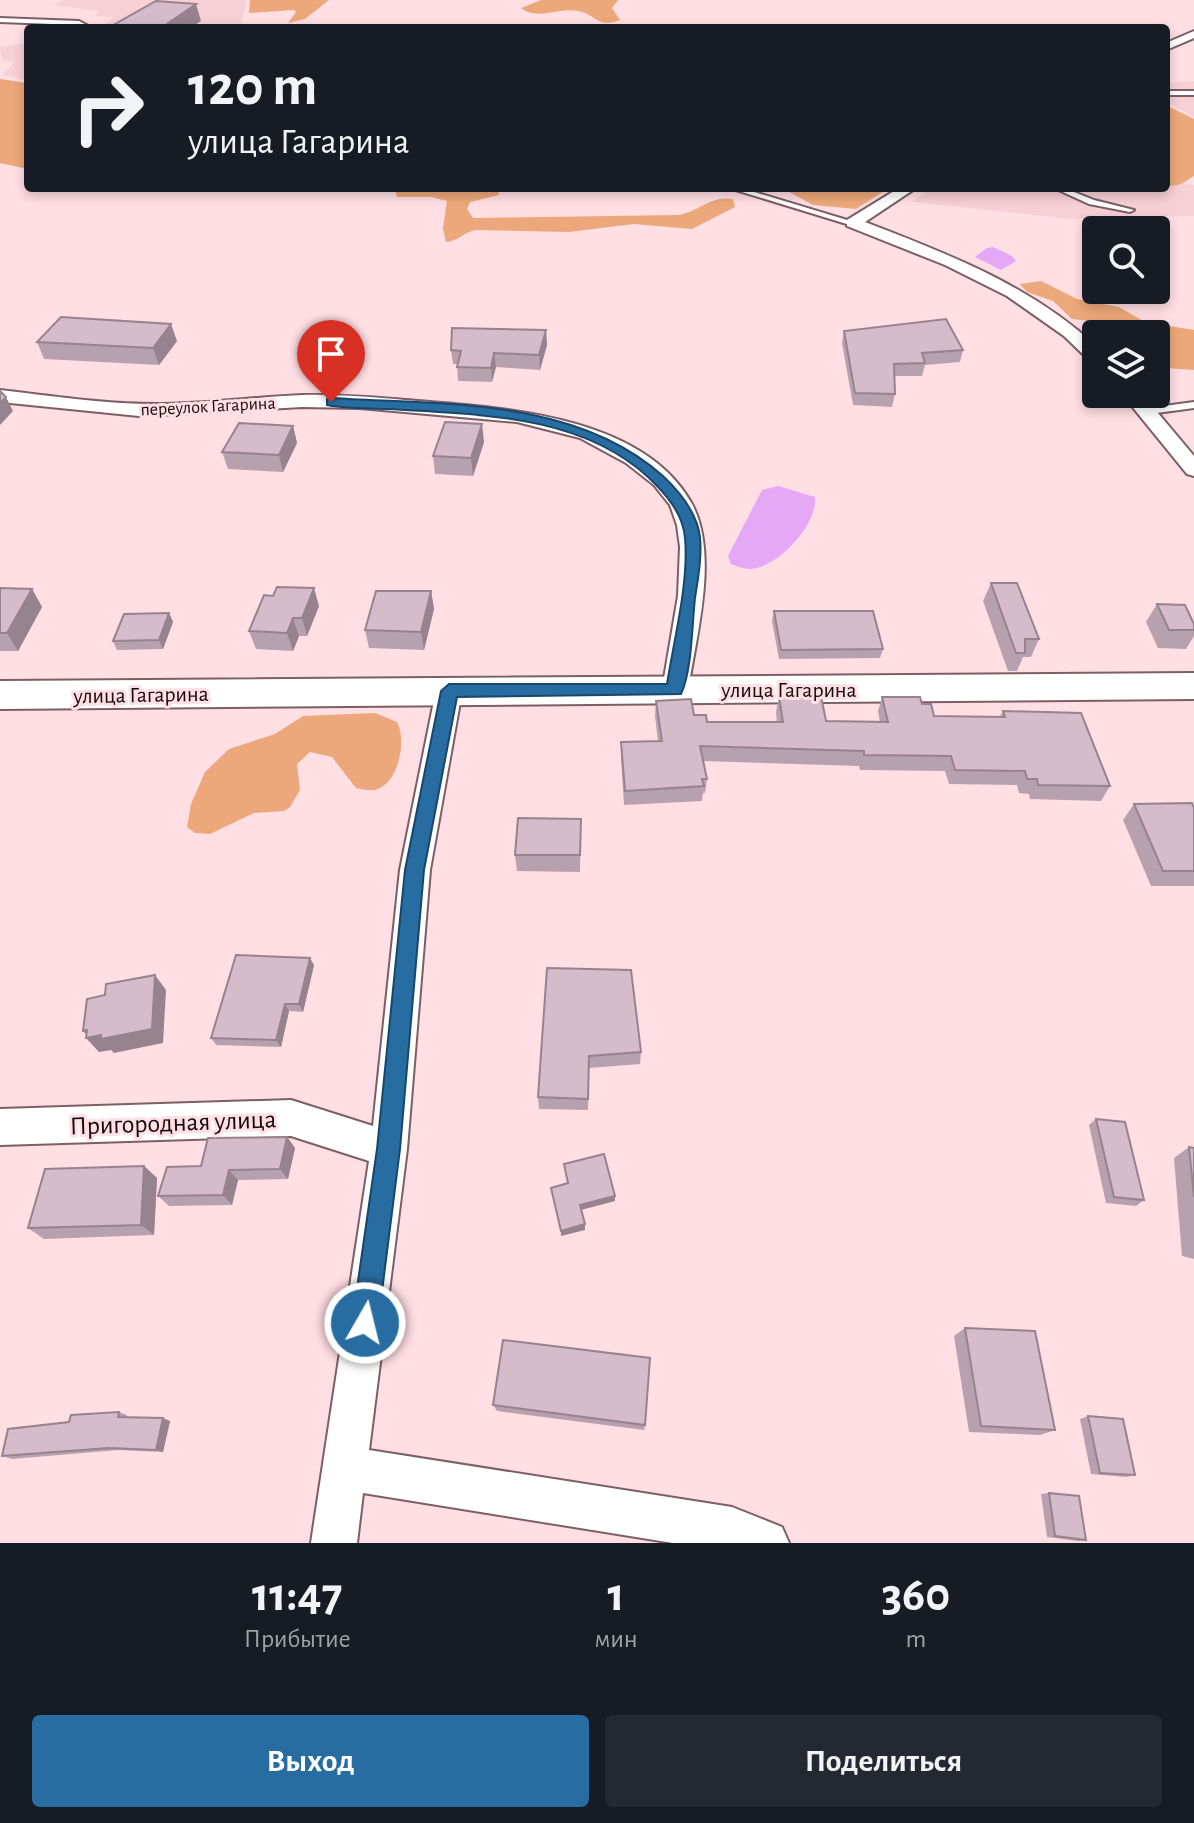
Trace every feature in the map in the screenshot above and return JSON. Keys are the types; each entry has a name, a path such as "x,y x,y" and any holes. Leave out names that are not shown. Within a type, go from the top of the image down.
{"main road":[{"name":"улица Гагарина","path":"0,695 1194,686"}],"street":[{"path":"1170,45 1194,34"},
{"path":"853,223 903,192"},
{"path":"853,223 984,277 1021,296 1069,328 1082,341"},
{"name":"переулок Гагарина","path":"0,396 135,410 187,410 304,401 358,403 461,410 546,421 576,429 609,444 643,466 666,486 680,504 692,536 691,575 675,690"},
{"path":"1146,408 1194,470"},
{"path":"334,1543 389,1149 415,870 449,691"},
{"name":"Пригородная улица","path":"0,1127 291,1118 389,1149"},
{"path":"346,1468 732,1530 766,1543"}],"lane":[{"path":"0,20 81,24"},
{"path":"1170,93 1194,93"},
{"path":"747,192 853,223"},
{"path":"1068,192 1092,202 1130,210"},
{"path":"1149,411 1194,405"}],"shaded area":[{"path":"64,0 247,0 241,24 104,24 114,17 95,16 99,11 53,5"},
{"path":"250,0 329,0 305,19 288,23 296,12 294,10 249,13"},
{"path":"541,0 618,0 612,8 620,20 606,23 578,11 541,14 521,8"},
{"path":"24,44 24,80 3,75 14,62 2,60 0,47"},
{"path":"0,79 24,82 24,168 0,163"},
{"path":"1194,81 1194,117 1170,104 1170,83"},
{"path":"1170,107 1194,119 1194,176 1170,186"},
{"path":"1170,182 1194,185 1194,216 1082,216 1082,219 912,202 926,192 1170,192"},
{"path":"395,192 498,192 499,195 470,202 467,209 473,218 678,215 725,198 733,199 735,207 692,229 634,224 568,232 477,230 446,242 443,228 447,201 431,197 397,197"},
{"path":"789,192 883,192 856,209 813,205"},
{"path":"993,247 1016,261 1001,270 975,257"},
{"path":"1041,281 1082,300 1082,304 1119,307 1142,320 1072,319 1053,301 1027,292 1020,284"},
{"path":"1170,326 1194,330 1194,370 1170,368"},
{"path":"778,486 815,497 810,520 794,543 772,561 748,569 731,564 728,556 762,490"},
{"path":"375,713 397,722 401,739 395,771 383,786 373,790 356,788 332,757 310,752 297,764 300,790 284,811 254,813 210,834 195,833 187,827 191,804 205,772 229,749 275,734 303,716"}],"building":[{"path":"156,1 196,4 167,24 115,24"},
{"path":"61,317 171,324 153,348 37,342"},
{"path":"946,319 963,350 922,353 925,363 894,364 895,394 855,393 844,331"},
{"path":"452,328 546,330 539,355 494,353 491,368 457,367 461,351 451,350"},
{"path":"445,422 482,424 471,458 433,456"},
{"path":"239,423 293,426 279,455 222,452"},
{"path":"991,583 1017,583 1039,639 1025,639 1025,653 1016,653"},
{"path":"277,587 314,588 302,618 293,618 287,633 249,631 264,595 273,596"},
{"path":"0,588 32,589 7,633 0,633"},
{"path":"376,591 431,591 421,632 365,630"},
{"path":"1157,604 1185,605 1194,630 1169,630"},
{"path":"774,611 873,611 883,649 781,650"},
{"path":"169,613 159,640 113,641 124,614"},
{"path":"821,696 826,721 888,722 882,697 920,697 922,704 931,704 934,716 1005,717 1003,711 1081,713 1110,786 1038,785 1037,779 1027,779 1025,771 955,770 951,756 864,755 864,751 700,746 707,779 702,779 704,786 625,791 621,742 662,741 656,701 691,699 694,715 706,715 707,722 783,722 779,697"},
{"path":"1192,803 1194,871 1163,871 1134,804"},
{"path":"518,818 581,819 580,855 515,855"},
{"path":"236,955 310,958 299,1004 285,1004 276,1040 211,1038"},
{"path":"547,968 631,970 641,1052 589,1056 588,1099 538,1097"},
{"path":"155,975 152,1029 101,1039 101,1035 86,1038 87,1030 83,1031 87,999 105,995 106,984"},
{"path":"1096,1119 1125,1122 1144,1200 1114,1197"},
{"path":"287,1137 280,1169 229,1170 223,1195 158,1196 167,1167 201,1166 208,1138"},
{"path":"1189,1147 1194,1148 1194,1197"},
{"path":"604,1154 615,1196 580,1205 585,1224 561,1231 551,1188 568,1183 564,1164"},
{"path":"144,1166 141,1225 28,1228 45,1169"},
{"path":"965,1328 1035,1331 1055,1430 981,1426"},
{"path":"503,1340 650,1358 645,1425 493,1405"},
{"path":"119,1412 118,1417 163,1418 156,1450 109,1448 2,1456 8,1429 69,1422 71,1415"},
{"path":"1088,1416 1123,1419 1135,1475 1100,1473"},
{"path":"1049,1493 1079,1496 1086,1540 1055,1536"}],"route":[{"path":"331,402 461,410 546,421 576,429 609,444 643,466 666,486 680,504 692,536 691,575 675,690 449,691 415,870 389,1149 365,1323"}]}
